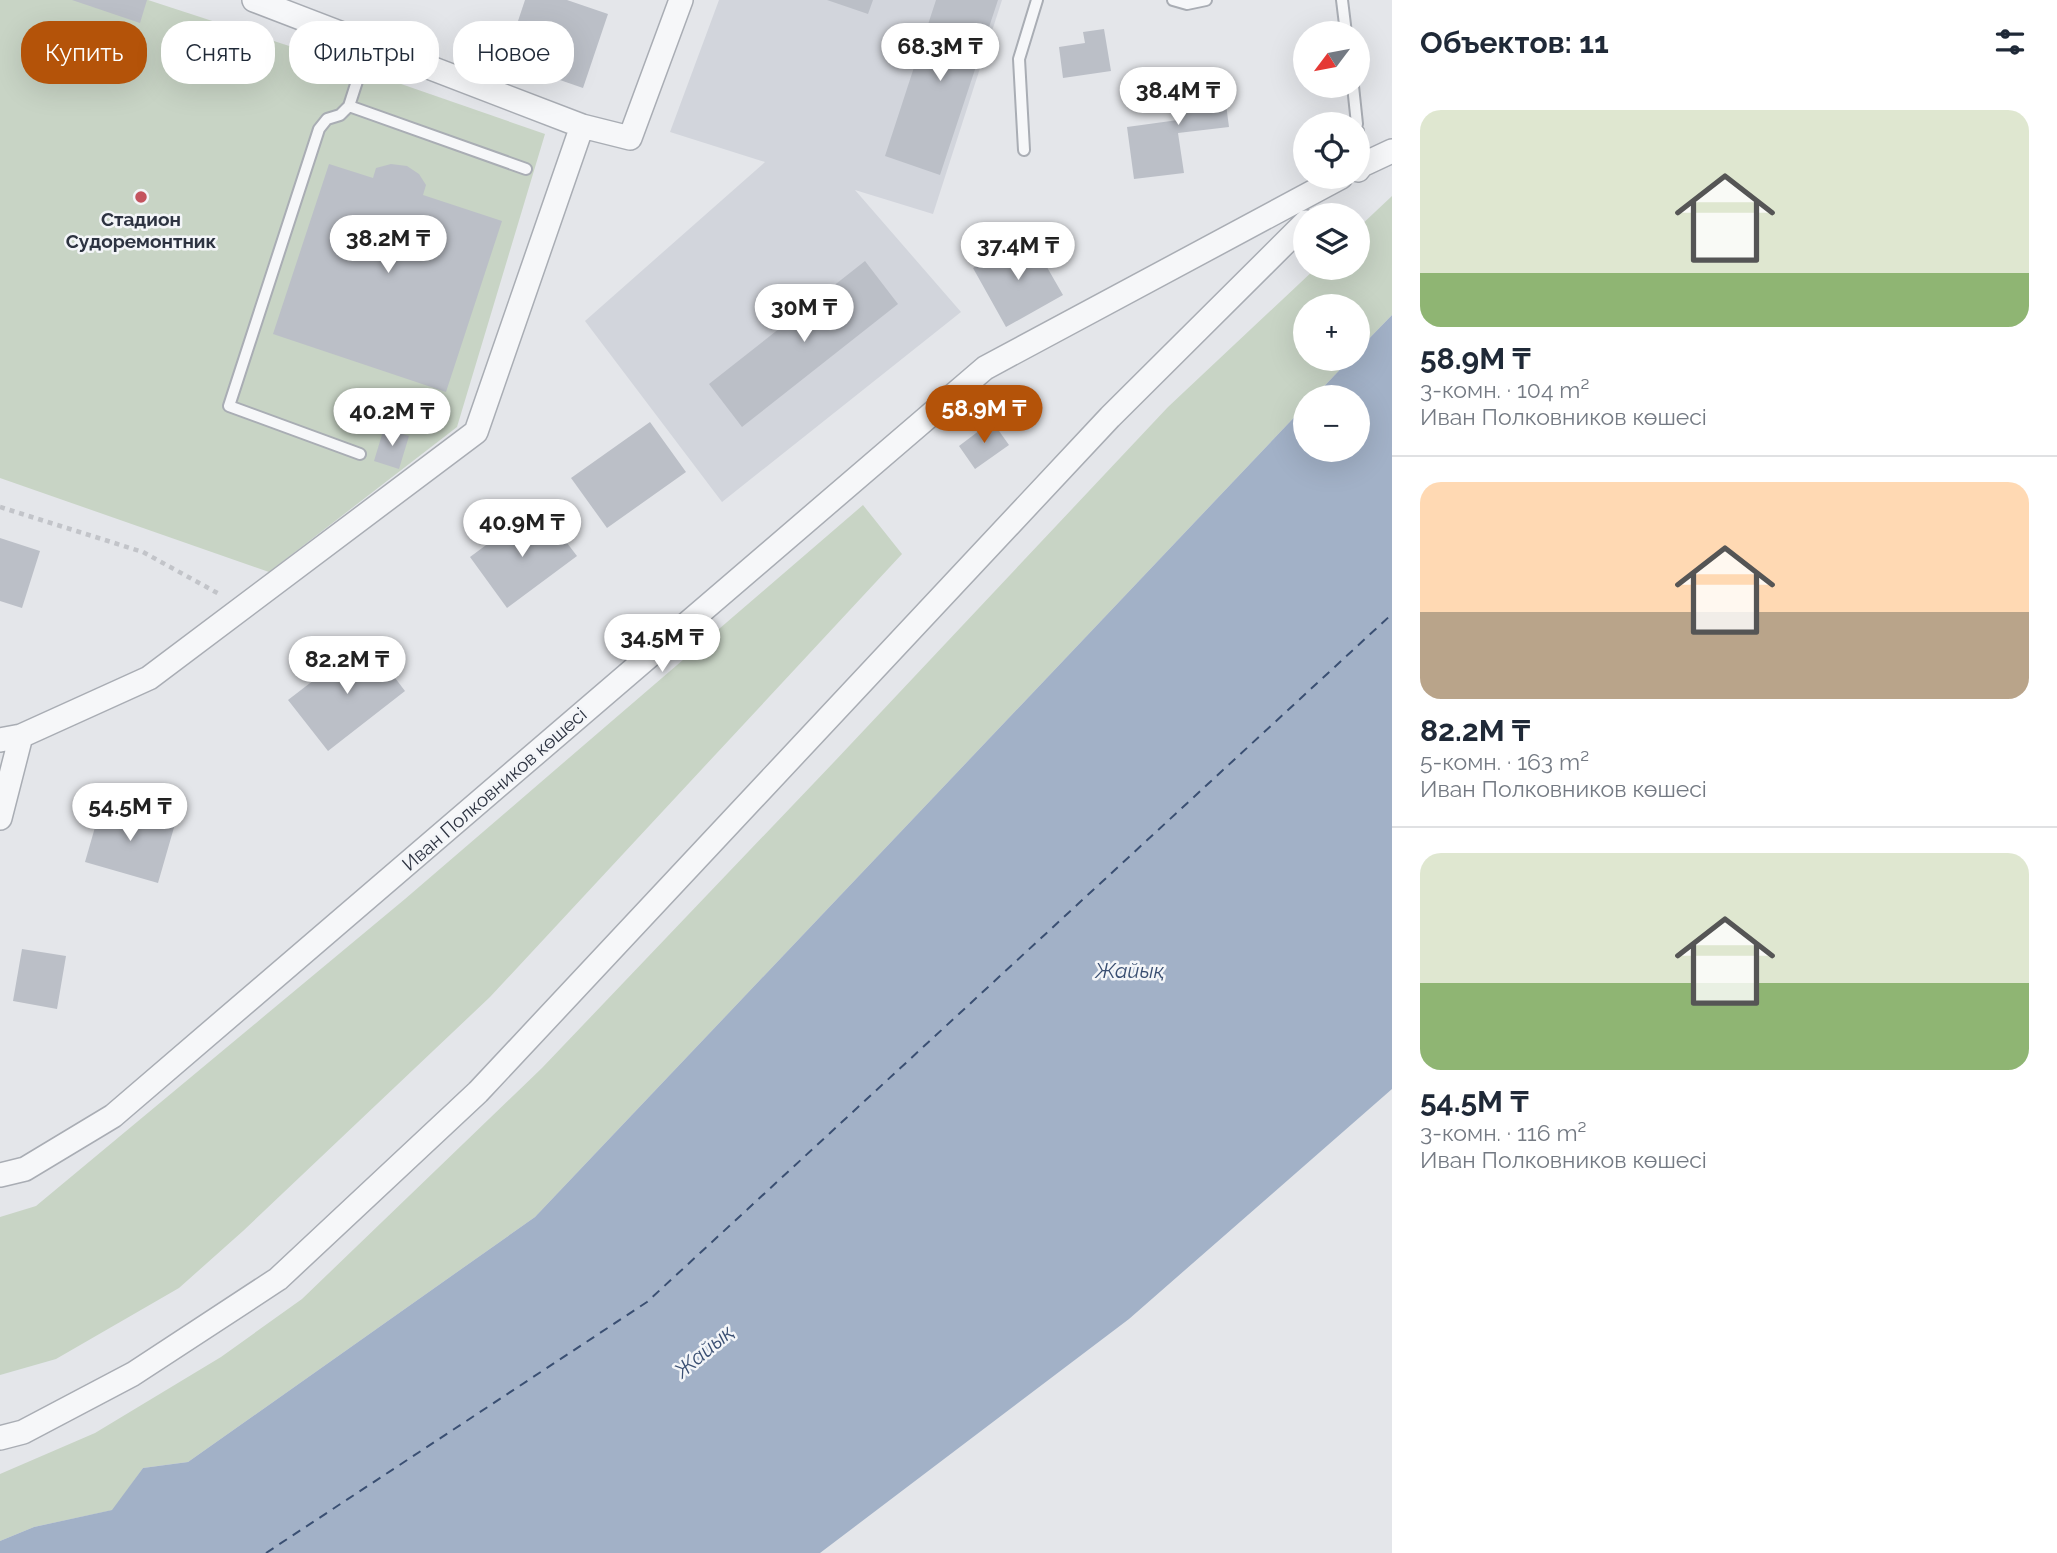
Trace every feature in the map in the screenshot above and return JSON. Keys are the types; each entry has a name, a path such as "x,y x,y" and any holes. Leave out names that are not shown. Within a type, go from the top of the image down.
{"street":[{"path":"254,0 309,21"},
{"path":"439,71 582,126 630,138 681,0"},
{"path":"0,818 10,738 149,678 477,432 582,126"},
{"path":"1370,163 1392,151"},
{"name":"Иван Полковников көшесі","path":"0,1175 24,1169 113,1116 985,369 1319,189"},
{"path":"1324,203 1338,189"},
{"path":"0,1438 23,1432 133,1374 278,1279 478,1092 1110,416 1293,235"}],"lane":[{"path":"1024,150 1018,59 1037,0"},
{"path":"1173,0 1187,4 1206,0"},
{"path":"1342,0 1345,21"},
{"path":"356,84 349,106 340,115 327,119 318,129 229,406 360,454"},
{"path":"349,106 526,169"}],"path":[{"path":"0,507 143,552 243,607"}],"shaded area":[{"path":"719,0 1002,0 933,214 855,190 961,312 722,502 585,321 765,162 670,132"}],"green space":[{"path":"0,0 148,0 212,21 161,21 161,84 275,84 275,41 289,46 289,84 401,84 545,134 457,427 269,572 0,478"},
{"path":"1392,196 1392,315 1370,338 1370,294 1293,294 1293,371 1339,371 1325,385 1293,385 1293,419 535,1217 188,1462 143,1468 113,1510 34,1527 0,1541 0,1474 95,1433 221,1357 302,1299 542,1068 1168,407 1303,280 1370,280 1370,217"},
{"path":"863,505 902,554 490,997 243,1231 179,1288 56,1359 0,1375 0,1217 36,1206 405,899"}],"water":[{"name":"Жайық","path":"1392,315 1392,1089 1129,1319 820,1553 0,1553 0,1541 34,1527 112,1510 143,1468 188,1462 535,1217 1293,419 1293,462 1370,462 1370,385 1325,385 1339,371 1370,371 1370,338"}],"building":[{"path":"72,0 147,0 141,21"},
{"path":"525,0 567,0 608,14 583,88 571,84 574,84 574,21 518,21"},
{"path":"827,0 873,0 868,14"},
{"path":"936,0 998,0 940,175 885,156"},
{"path":"1104,29 1111,71 1063,78 1059,47 1085,43 1083,32"},
{"path":"1222,74 1229,127 1178,133 1184,173 1134,179 1127,127 1178,120 1172,81"},
{"path":"329,164 373,178 376,168 391,164 407,166 419,174 426,185 423,195 502,221 446,392 273,334"},
{"path":"1029,236 1063,295 1006,327 973,268"},
{"path":"865,261 898,304 742,427 709,384"},
{"path":"992,421 1009,445 975,469 959,446"},
{"path":"650,422 686,472 607,528 571,478"},
{"path":"384,428 409,436 399,469 374,461"},
{"path":"528,514 543,534 554,526 577,556 507,608 470,557"},
{"path":"0,538 40,551 22,608 0,601"},
{"path":"366,640 405,691 328,751 288,700"},
{"path":"102,803 175,824 158,883 85,862"},
{"path":"22,949 66,956 57,1009 13,1001"}],"ferry route":[{"path":"266,1553 647,1302 1392,614"}],"place":[{"name":"Стадион Судоремонтник","path":"141,197"}]}
